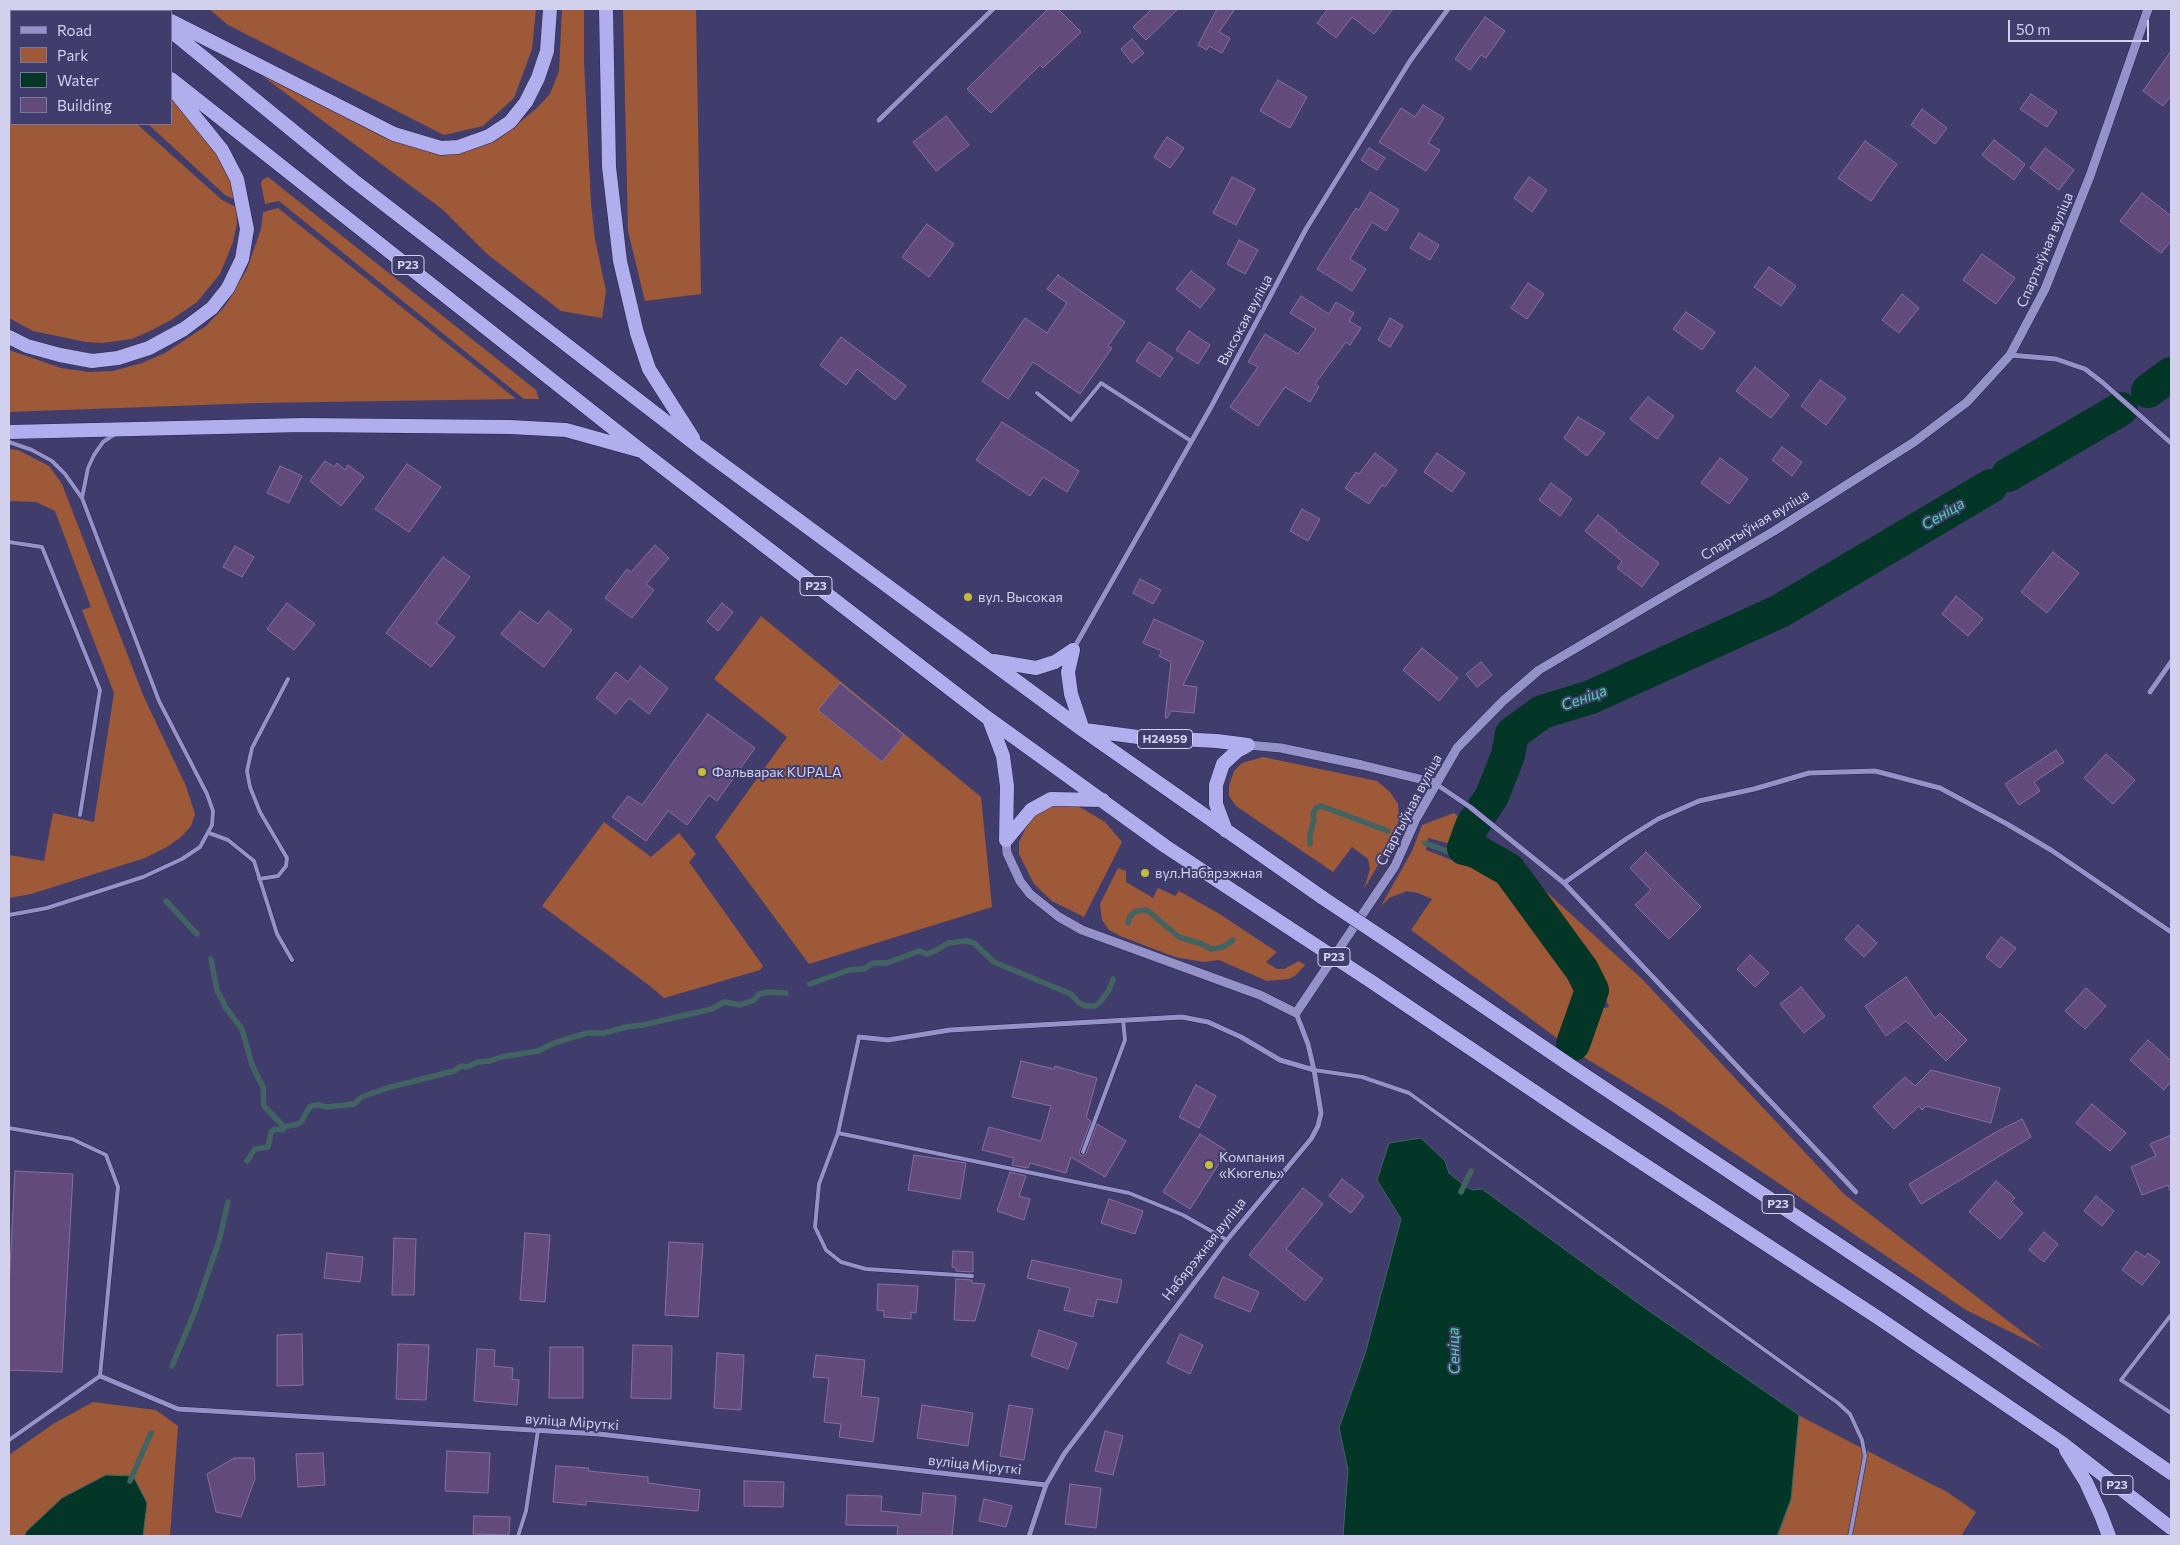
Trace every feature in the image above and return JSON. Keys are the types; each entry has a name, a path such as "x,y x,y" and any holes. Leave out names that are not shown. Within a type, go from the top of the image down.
{"highway":[{"path":"143,9 147,10"},
{"path":"172,22 394,134 441,148 458,147 489,136 510,122 526,102 538,78 547,51 550,9"},
{"name":"Р23","path":"606,9 609,167 620,261 637,333 649,369 699,448"},
{"name":"Р23","path":"172,33 353,180 699,448 1083,730 1323,898 1905,1289 2171,1473"},
{"name":"Р23","path":"172,80 643,452 989,719 1165,846 1369,980 1584,1125 1880,1319 2062,1443 2171,1528"},
{"path":"9,337 27,346 60,355 92,361 118,358 149,348 184,330 212,308 228,288 242,259 247,229 237,179 222,150 172,88"},
{"name":"Р23","path":"9,432 303,425 510,427 566,430 643,452"},
{"path":"988,660 1036,668 1055,662 1073,650"},
{"path":"1073,650 1068,672 1071,694 1083,730"},
{"path":"989,719 1003,756 1007,786 1006,840"},
{"name":"Н24959","path":"1083,730 1138,737 1217,741 1248,745"},
{"path":"1226,831 1216,804 1216,785 1223,764 1237,751 1248,745"},
{"path":"1006,840 1031,810 1051,799 1103,800"},
{"path":"2062,1443 2086,1482 2102,1515 2109,1536"}],"street":[{"path":"879,120 993,9"},
{"name":"Высокая вуліца","path":"1073,650 1192,441 1306,229 1410,61 1448,9"},
{"name":"Спартыўная вуліца","path":"1296,1013 1395,866 1416,819 1457,748 1502,701 1539,670 1774,531 1914,442 1967,402 2010,355 2045,289 2090,176 2148,9"},
{"path":"2010,355 2056,359 2085,370 2102,382 2171,443"},
{"path":"2150,692 2171,662"},
{"name":"Н24959","path":"1248,745 1281,748 1436,783"},
{"path":"1564,884 1626,839 1658,819 1699,802 1809,773 1875,771 1940,788 2007,824 2059,856 2171,932"},
{"path":"1436,783 1470,807 1564,884 1856,1192"},
{"path":"1006,840 1007,852 1020,881 1030,894 1059,917 1082,930 1260,995 1296,1013"},
{"name":"Набярэжная вуліца","path":"1029,1536 1046,1485 1076,1436 1227,1240 1311,1139 1318,1126 1321,1112 1314,1070 1308,1044 1296,1013"},
{"path":"859,1037 888,1040 950,1030 1182,1018 1208,1022 1241,1037 1280,1060 1314,1070"},
{"name":"вуліца Міруткі","path":"100,1376 178,1409 600,1434 1046,1485"}],"lane":[{"path":"1037,393 1071,420 1101,383 1192,441"},
{"path":"82,498 88,468 94,456 103,442 125,428"},
{"path":"9,442 32,450 52,461 66,474 82,498 159,701 207,794 213,811 212,825 200,847 144,877 46,908 9,915"},
{"path":"9,542 42,547 100,690 80,815"},
{"path":"260,879 278,876 286,866 287,858 260,812 250,787 247,771 252,748 288,679"},
{"path":"209,833 228,840 254,861 277,934 292,960"},
{"path":"1083,1152 1124,1040 1123,1020"},
{"path":"859,1037 838,1133 819,1184 815,1227 826,1250 841,1262 866,1269 972,1276"},
{"path":"1314,1070 1362,1076 1409,1093 1838,1403 1850,1414 1862,1440 1864,1456 1850,1536"},
{"path":"9,1128 72,1139 106,1155 118,1187 100,1376 9,1440"},
{"path":"838,1133 1129,1193 1183,1215 1227,1240"},
{"path":"2171,1315 2121,1380 2171,1413"},
{"path":"518,1536 526,1511 538,1430"}],"green space":[{"path":"209,9 536,9 532,49 514,98 483,126 444,135 228,25"},
{"path":"562,9 584,9 584,61 591,204 595,239 606,291 602,318 561,311 487,254 442,209 261,75 385,138 410,146 481,146 503,136 537,108 550,94 559,71"},
{"path":"623,9 696,9 701,294 645,301 628,231"},
{"path":"10,98 10,125 138,125 222,200 236,207 237,223 233,242 220,274 197,302 171,320 132,339 102,343 86,342 33,331 9,318"},
{"path":"172,101 185,110 200,128 225,167 234,189 234,199 225,195 149,125 172,125"},
{"path":"268,177 536,390 539,399 524,399 279,201 265,204 261,183 262,180"},
{"path":"278,208 516,399 257,403 9,412 9,350 61,368 89,372 113,371 142,363 165,353 206,326 225,306 247,269 261,229 263,212"},
{"path":"9,449 18,450 49,466 62,484 143,695 186,786 195,814 191,826 181,837 167,847 145,858 31,894 9,898 9,855 44,861 53,813 94,822 114,693 82,610 91,607 55,511 36,502 9,501"},
{"path":"761,616 981,797 992,907 809,964 715,837 787,737 714,679"},
{"path":"1263,757 1377,781 1390,792 1398,804 1399,821 1389,846 1364,889 1370,869 1368,859 1352,847 1333,872 1236,806 1229,796 1229,786 1234,771 1242,763"},
{"path":"1054,804 1075,805 1085,810 1105,822 1122,842 1084,917 1052,901 1034,884 1019,854 1019,842 1028,823 1038,812"},
{"path":"1454,813 1468,824 1460,840 1455,845 1428,838 1426,850 1477,870 1502,873 1536,921 1583,999 1566,1045 1411,930 1432,899 1407,891 1389,898 1381,906 1412,851 1422,825"},
{"path":"604,822 651,857 679,833 696,854 689,862 763,966 760,970 664,998 542,906"},
{"path":"1486,839 1642,979 1844,1194 2043,1348 1966,1310 1669,1109 1577,1053 1592,1011 1609,1007 1594,971 1512,865 1483,849"},
{"path":"1118,868 1126,871 1126,882 1153,898 1158,888 1175,896 1179,891 1218,913 1277,952 1266,962 1277,969 1284,969 1299,961 1305,965 1296,975 1289,979 1267,981 1219,960 1204,962 1175,957 1120,936 1109,930 1102,920 1100,904"},
{"path":"93,1402 156,1410 178,1426 170,1536 143,1536 147,1503 133,1476 106,1475 62,1498 24,1536 9,1536 9,1455 53,1424"},
{"path":"1798,1415 1947,1492 1976,1512 1961,1536 1778,1536 1791,1500"}],"water":[{"path":"1421,1138 1445,1161 1449,1173 1466,1187 1473,1190 1482,1189 1645,1308 1799,1415 1791,1499 1777,1536 1343,1536 1348,1470 1339,1428 1365,1354 1401,1219 1377,1180 1389,1143"},
{"path":"106,1475 133,1476 147,1503 143,1536 24,1536 62,1498"}],"building":[{"path":"1048,9 1058,9 1081,32 1043,68 1040,65 991,113 967,89"},
{"path":"1152,9 1178,9 1146,40 1133,27"},
{"path":"1217,9 1235,9 1219,32 1230,38 1222,53 1209,46 1207,50 1198,45"},
{"path":"1328,9 1393,9 1374,34 1352,17 1336,38 1317,23"},
{"path":"1485,17 1505,31 1486,58 1481,55 1470,70 1455,59"},
{"path":"1132,39 1144,53 1132,63 1121,49"},
{"path":"2171,51 2171,96 2163,106 2143,91"},
{"path":"1278,80 1307,97 1290,128 1260,111"},
{"path":"2031,94 2057,112 2047,127 2020,109"},
{"path":"1423,105 1444,118 1428,143 1440,150 1426,171 1379,142 1401,108 1415,117"},
{"path":"1922,109 1947,128 1935,144 1911,125"},
{"path":"946,116 969,145 936,171 913,142"},
{"path":"1167,137 1184,148 1170,168 1154,157"},
{"path":"1994,140 2025,164 2014,180 1982,155"},
{"path":"1865,141 1897,164 1871,201 1838,178"},
{"path":"1369,148 1385,158 1377,170 1361,160"},
{"path":"2045,148 2074,170 2059,190 2030,168"},
{"path":"1232,177 1255,189 1236,225 1213,213"},
{"path":"1529,177 1547,190 1532,212 1514,198"},
{"path":"1370,192 1399,210 1386,231 1372,222 1355,250 1350,259 1366,269 1352,291 1317,269 1356,208 1359,210"},
{"path":"2142,193 2171,216 2171,241 2161,253 2120,221"},
{"path":"927,224 954,244 929,277 902,257"},
{"path":"1419,233 1439,245 1430,260 1410,248"},
{"path":"1239,240 1258,250 1245,274 1227,264"},
{"path":"1982,254 2015,278 1996,304 1963,280"},
{"path":"1769,267 1796,286 1781,306 1754,287"},
{"path":"1191,271 1215,289 1200,308 1176,289"},
{"path":"1058,275 1125,322 1108,346 1112,348 1080,394 1033,362 1008,399 982,381 1025,318 1047,333 1067,303 1047,289"},
{"path":"1528,283 1544,294 1527,319 1511,308"},
{"path":"1902,294 1919,308 1899,333 1882,320"},
{"path":"1301,296 1329,314 1336,302 1354,313 1349,321 1361,328 1350,345 1346,342 1315,384 1319,387 1310,402 1285,387 1258,426 1230,407 1258,367 1248,362 1265,334 1298,354 1316,329 1290,313"},
{"path":"1686,312 1715,332 1702,350 1673,329"},
{"path":"1390,318 1403,326 1390,347 1378,340"},
{"path":"1189,331 1210,345 1198,364 1176,350"},
{"path":"841,337 906,386 895,400 857,369 846,385 820,365"},
{"path":"1149,342 1173,358 1160,377 1136,361"},
{"path":"1755,367 1789,395 1771,418 1736,391"},
{"path":"1820,380 1846,398 1826,425 1801,406"},
{"path":"1648,397 1674,416 1657,439 1630,419"},
{"path":"1578,417 1605,433 1587,456 1564,438"},
{"path":"1002,422 1079,471 1067,492 1043,477 1030,496 976,460"},
{"path":"1782,447 1802,462 1792,476 1772,460"},
{"path":"1375,453 1397,470 1385,487 1382,485 1369,504 1345,488 1356,472 1359,474"},
{"path":"1437,453 1465,473 1452,492 1424,472"},
{"path":"1720,458 1748,479 1729,504 1701,483"},
{"path":"325,461 334,467 337,463 345,470 348,465 364,477 341,506 310,481"},
{"path":"407,464 441,487 409,532 375,509"},
{"path":"280,466 302,476 289,503 267,493"},
{"path":"1551,483 1572,499 1560,516 1539,500"},
{"path":"1302,509 1320,519 1308,541 1290,531"},
{"path":"1598,515 1659,563 1642,587 1617,568 1622,561 1585,531"},
{"path":"655,545 669,558 646,584 654,590 632,618 605,598 627,569 631,572"},
{"path":"235,546 254,557 242,577 223,567"},
{"path":"2053,552 2079,573 2047,613 2021,592"},
{"path":"443,557 470,577 436,623 455,637 431,667 386,633"},
{"path":"1140,579 1161,590 1153,604 1133,593"},
{"path":"1956,596 1983,619 1968,636 1942,614"},
{"path":"287,603 315,624 294,650 267,629"},
{"path":"722,603 733,612 718,631 707,621"},
{"path":"520,611 538,624 548,611 572,630 544,667 501,634"},
{"path":"1154,619 1204,642 1183,685 1197,687 1194,713 1171,711 1167,718 1165,718 1171,662 1159,656 1162,651 1143,643"},
{"path":"1422,648 1458,678 1439,701 1403,670"},
{"path":"1481,662 1492,675 1477,687 1466,674"},
{"path":"640,666 668,688 649,714 629,698 616,714 596,698 616,672 628,682"},
{"path":"840,683 904,735 882,762 818,710"},
{"name":"Фальварак KUPALA","path":"708,714 755,748 717,801 709,795 687,825 668,811 646,841 612,817 628,796 642,805"},
{"path":"2056,750 2064,762 2034,782 2040,791 2019,805 2005,784"},
{"path":"2106,754 2135,780 2113,804 2084,778"},
{"path":"1646,852 1701,907 1669,939 1635,905 1651,890 1630,868"},
{"path":"1858,925 1877,943 1864,957 1845,939"},
{"path":"2001,937 2016,948 2000,968 1986,957"},
{"path":"1750,955 1769,973 1755,987 1737,969"},
{"path":"1906,977 1935,1018 1940,1013 1967,1040 1946,1061 1906,1021 1886,1036 1865,1006"},
{"path":"1801,987 1825,1016 1804,1033 1780,1004"},
{"path":"2086,988 2106,1006 2085,1029 2065,1011"},
{"path":"2148,1040 2171,1061 2171,1081 2164,1090 2130,1060"},
{"path":"1021,1061 1054,1069 1055,1066 1097,1078 1086,1118 1091,1121 1079,1153 1082,1156 1086,1154 1097,1124 1126,1141 1105,1177 1071,1157 1066,1173 1030,1163 1028,1168 1012,1165 1014,1158 982,1150 989,1127 1041,1141 1051,1106 1012,1097"},
{"path":"1931,1070 2000,1088 1991,1123 1926,1106 1922,1110 1919,1106 1894,1129 1873,1107 1905,1077 1915,1086"},
{"path":"1196,1085 1216,1096 1199,1128 1179,1117"},
{"path":"2092,1104 2126,1133 2110,1151 2076,1123"},
{"path":"2022,1119 2031,1137 1921,1204 1909,1184 1998,1131"},
{"path":"1200,1134 1227,1151 1190,1209 1163,1192"},
{"path":"2171,1135 2171,1193 2168,1185 2142,1195 2131,1167 2156,1156 2150,1144"},
{"path":"914,1155 966,1163 960,1199 908,1190"},
{"path":"15,1171 73,1174 62,1372 9,1370 9,1287"},
{"path":"1010,1172 1026,1176 1019,1196 1030,1199 1024,1220 997,1211"},
{"path":"1342,1179 1364,1196 1351,1213 1329,1196"},
{"path":"1996,1181 2015,1198 2011,1202 2023,1213 2000,1239 1969,1212"},
{"path":"1303,1188 1323,1204 1286,1249 1323,1279 1305,1301 1249,1255"},
{"path":"2096,1196 2114,1211 2102,1226 2084,1211"},
{"path":"1109,1199 1143,1211 1135,1234 1101,1223"},
{"path":"2044,1232 2058,1244 2044,1262 2029,1250"},
{"path":"525,1233 550,1235 545,1302 520,1300"},
{"path":"394,1238 416,1239 414,1295 392,1295"},
{"path":"669,1242 703,1244 698,1317 665,1315"},
{"path":"953,1251 973,1252 973,1272 956,1271 956,1268 952,1267"},
{"path":"2136,1251 2145,1257 2148,1253 2160,1262 2142,1285 2122,1270"},
{"path":"327,1253 363,1257 360,1282 324,1278"},
{"path":"1032,1260 1122,1280 1117,1303 1097,1299 1093,1317 1064,1310 1070,1288 1027,1278"},
{"path":"1223,1277 1259,1292 1250,1312 1214,1297"},
{"path":"956,1279 972,1280 972,1283 985,1284 975,1321 954,1320"},
{"path":"878,1284 918,1286 916,1313 911,1312 911,1319 884,1317 884,1311 877,1310"},
{"path":"1039,1330 1077,1343 1068,1369 1031,1356"},
{"path":"302,1334 303,1385 277,1386 277,1335"},
{"path":"1180,1334 1203,1345 1190,1374 1167,1363"},
{"path":"398,1344 429,1345 426,1400 396,1399"},
{"path":"633,1345 672,1346 671,1399 631,1398"},
{"path":"550,1347 583,1347 583,1398 549,1398"},
{"path":"477,1349 495,1350 494,1366 513,1368 512,1379 519,1380 517,1405 474,1401"},
{"path":"717,1353 744,1355 741,1410 714,1408"},
{"path":"816,1355 865,1360 861,1396 879,1398 873,1442 839,1437 841,1424 824,1422 829,1378 813,1377"},
{"path":"922,1405 973,1413 968,1446 917,1438"},
{"path":"1009,1405 1033,1409 1024,1460 1000,1456"},
{"path":"1105,1431 1123,1436 1113,1475 1095,1471"},
{"path":"447,1451 490,1453 488,1493 445,1491"},
{"path":"323,1453 325,1485 298,1487 296,1454"},
{"path":"234,1458 254,1458 255,1479 241,1517 216,1512 207,1474"},
{"path":"556,1466 589,1468 588,1471 648,1477 648,1483 700,1490 698,1511 586,1501 586,1505 553,1502"},
{"path":"744,1481 784,1482 783,1507 744,1506"},
{"path":"1070,1484 1101,1488 1096,1528 1065,1524"},
{"path":"923,1493 956,1496 952,1536 897,1536 898,1526 846,1525 847,1495 882,1496 881,1511 921,1515"},
{"path":"984,1499 1012,1506 1006,1527 979,1521"},
{"path":"474,1516 510,1517 509,1535 473,1534"}],"waterway":[{"name":"Сеніца","path":"2148,391 2171,374"},
{"name":"Сеніца","path":"2008,475 2121,409"},
{"name":"Сеніца","path":"1573,1044 1592,990 1582,970 1509,870 1476,851 1464,848 1472,826 1492,796 1508,755 1512,734 1542,712 1591,697 1780,611 1991,486"},
{"path":"1310,844 1310,834 1314,820 1313,814 1316,808 1321,806 1388,831"},
{"path":"1425,843 1452,853 1464,848"},
{"path":"166,901 197,934"},
{"path":"1128,923 1130,916 1136,911 1147,910 1179,937 1202,944 1211,949 1223,947 1233,940"},
{"path":"810,984 849,970 864,969 873,963 887,963 919,951 927,954 948,943 966,941 974,943 994,962 1071,994 1079,1003 1085,1006 1095,1006 1101,1001 1109,990 1113,979"},
{"path":"211,959 217,990 226,1008 242,1029 252,1065 263,1087 264,1106 284,1127 298,1124 302,1121 311,1106 327,1107 354,1104 362,1097 387,1088 454,1071 461,1066 467,1067 478,1062 538,1051 554,1043 587,1033 604,1033 643,1025 712,1009 724,1002 740,1005 754,1000 759,994 769,992 786,993"},
{"path":"247,1161 255,1149 268,1147 271,1132 275,1129 283,1130 284,1127"},
{"name":"Сеніца","path":"1461,1192 1471,1171"},
{"path":"172,1366 195,1311 219,1241 228,1202"},
{"path":"130,1481 151,1433"}],"place":[{"name":"вул. Высокая","path":"968,597"},
{"name":"Фальварак KUPALA","path":"702,772"},
{"name":"вул.Набярэжная","path":"1145,873"},
{"name":"Компания «Кюгель»","path":"1209,1165"}]}
